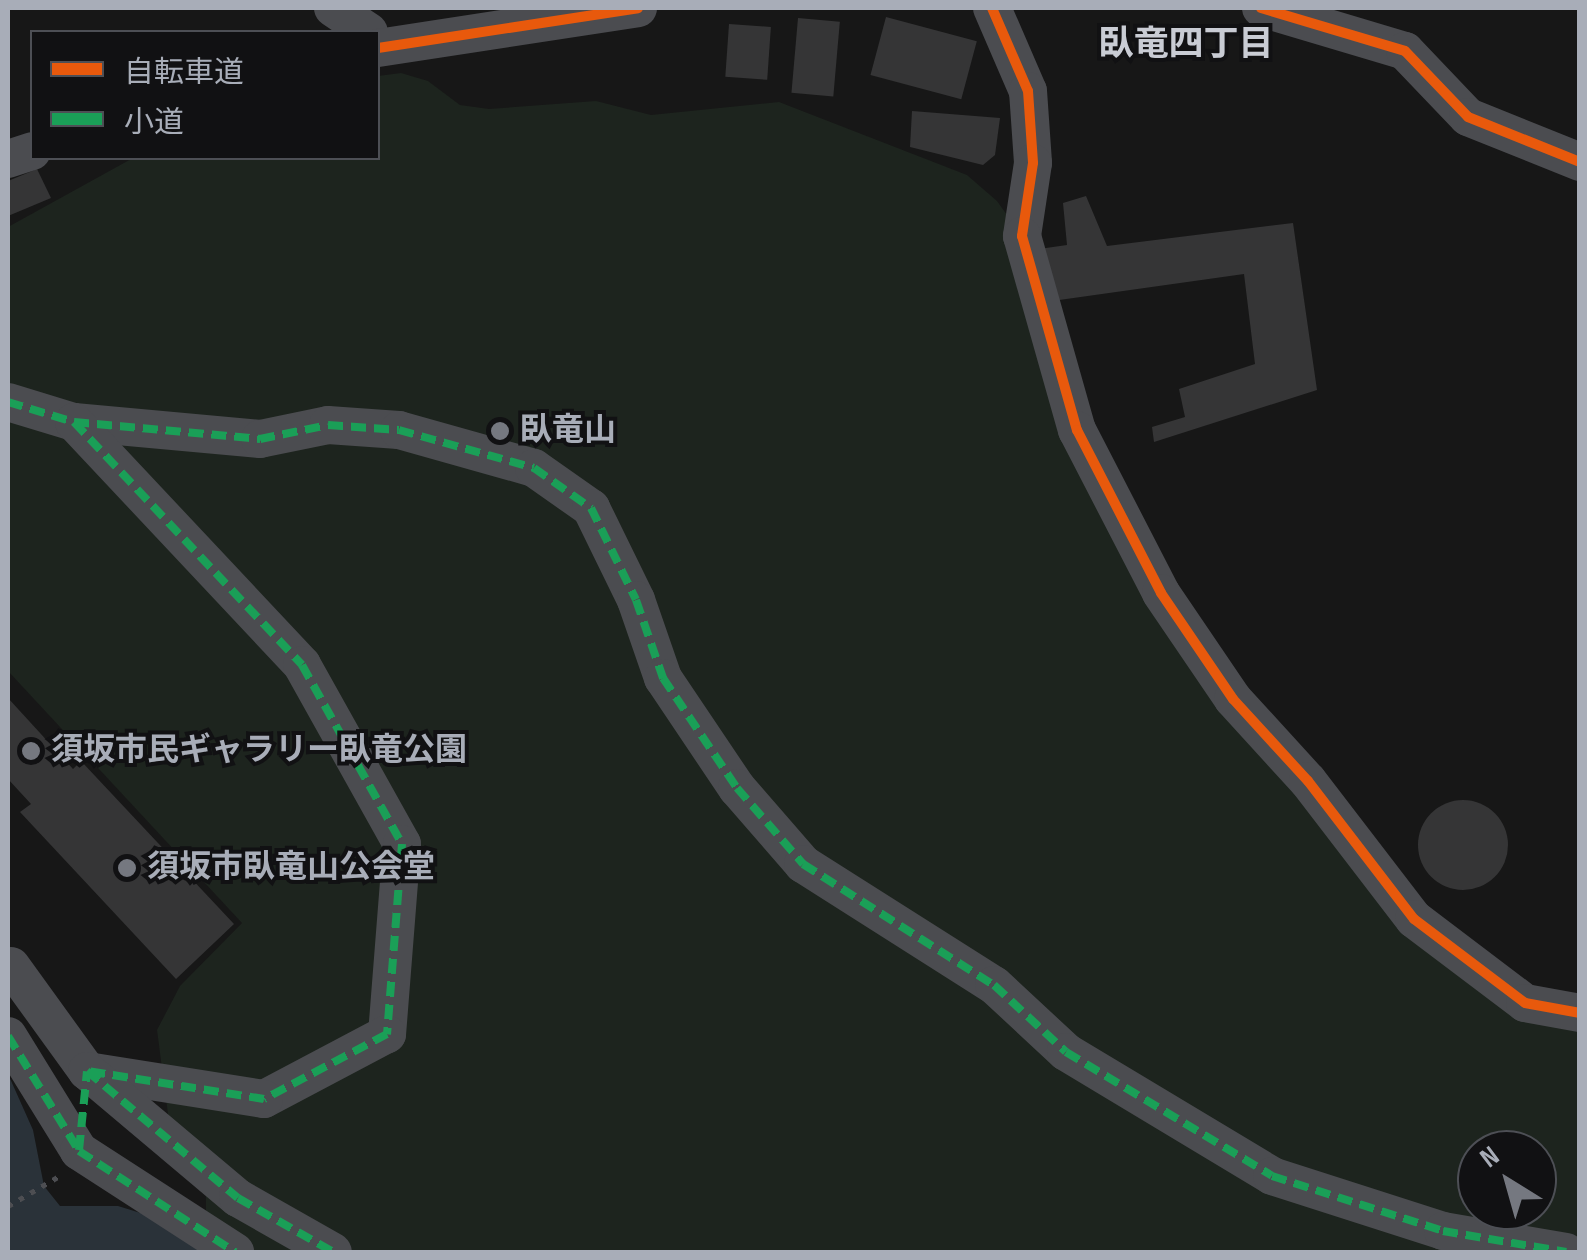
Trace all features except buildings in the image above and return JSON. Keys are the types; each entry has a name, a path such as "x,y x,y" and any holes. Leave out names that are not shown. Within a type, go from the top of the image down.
{"street":[{"path":"333,8 363,30"},
{"path":"380,40 442,22 638,8"},
{"path":"992,8 1028,91 1033,163 1022,236 1071,407 1161,594 1232,698 1308,781 1414,918 1525,1003 1580,1013"},
{"path":"1261,8 1405,51 1468,117 1580,162"},
{"path":"8,402 74,422 260,439 328,425 399,430 534,468 591,508 636,600 663,678 737,788 803,864 994,984 1066,1052 1272,1176 1442,1231 1566,1252"},
{"path":"74,422 302,665 402,844 387,1034 264,1099 88,1071"},
{"path":"9,958 88,1071 238,1198 334,1252"},
{"path":"8,1036 69,1164 235,1252"},
{"path":"69,1164 88,1071"}],"path":[{"path":"8,1206 69,1164"}],"shaded area":[{"path":"401,73 428,81 460,105 489,109 596,101 651,115 779,102 967,175 997,201 1022,236 1161,593 1414,919 1579,1013 1579,1252 252,1252 206,1211 206,1190 170,1129 157,1030 180,986 242,923 8,671 8,227 129,160 380,160 380,76"},
{"path":"8,1074 33,1130 44,1186 60,1206 118,1206 147,1215 207,1252 8,1252"}],"marked path":[{"path":"8,402 74,422 260,439 328,425 399,430 534,468 591,508 636,600 663,678 737,788 803,864 994,985 1066,1052 1272,1176 1443,1231 1566,1252"},
{"path":"74,422 302,665 402,844 387,1034 264,1099 87,1071"},
{"path":"8,1036 79,1151 235,1252"},
{"path":"87,1071 238,1198 333,1252"},
{"path":"79,1150 87,1071"}],"cycle path":[{"path":"380,48 638,8"},
{"path":"992,8 1028,91 1033,163 1022,236 1077,430 1161,593 1233,699 1308,781 1414,919 1525,1003 1580,1013"},
{"path":"1261,8 1405,51 1468,117 1580,162"}],"place":[{"name":"臥竜山","path":"500,431"},
{"name":"須坂市民ギャラリー臥竜公園","path":"31,751"},
{"name":"須坂市臥竜山公会堂","path":"127,868"}],"district":[{"name":"臥竜四丁目","path":"1186,45"}]}
